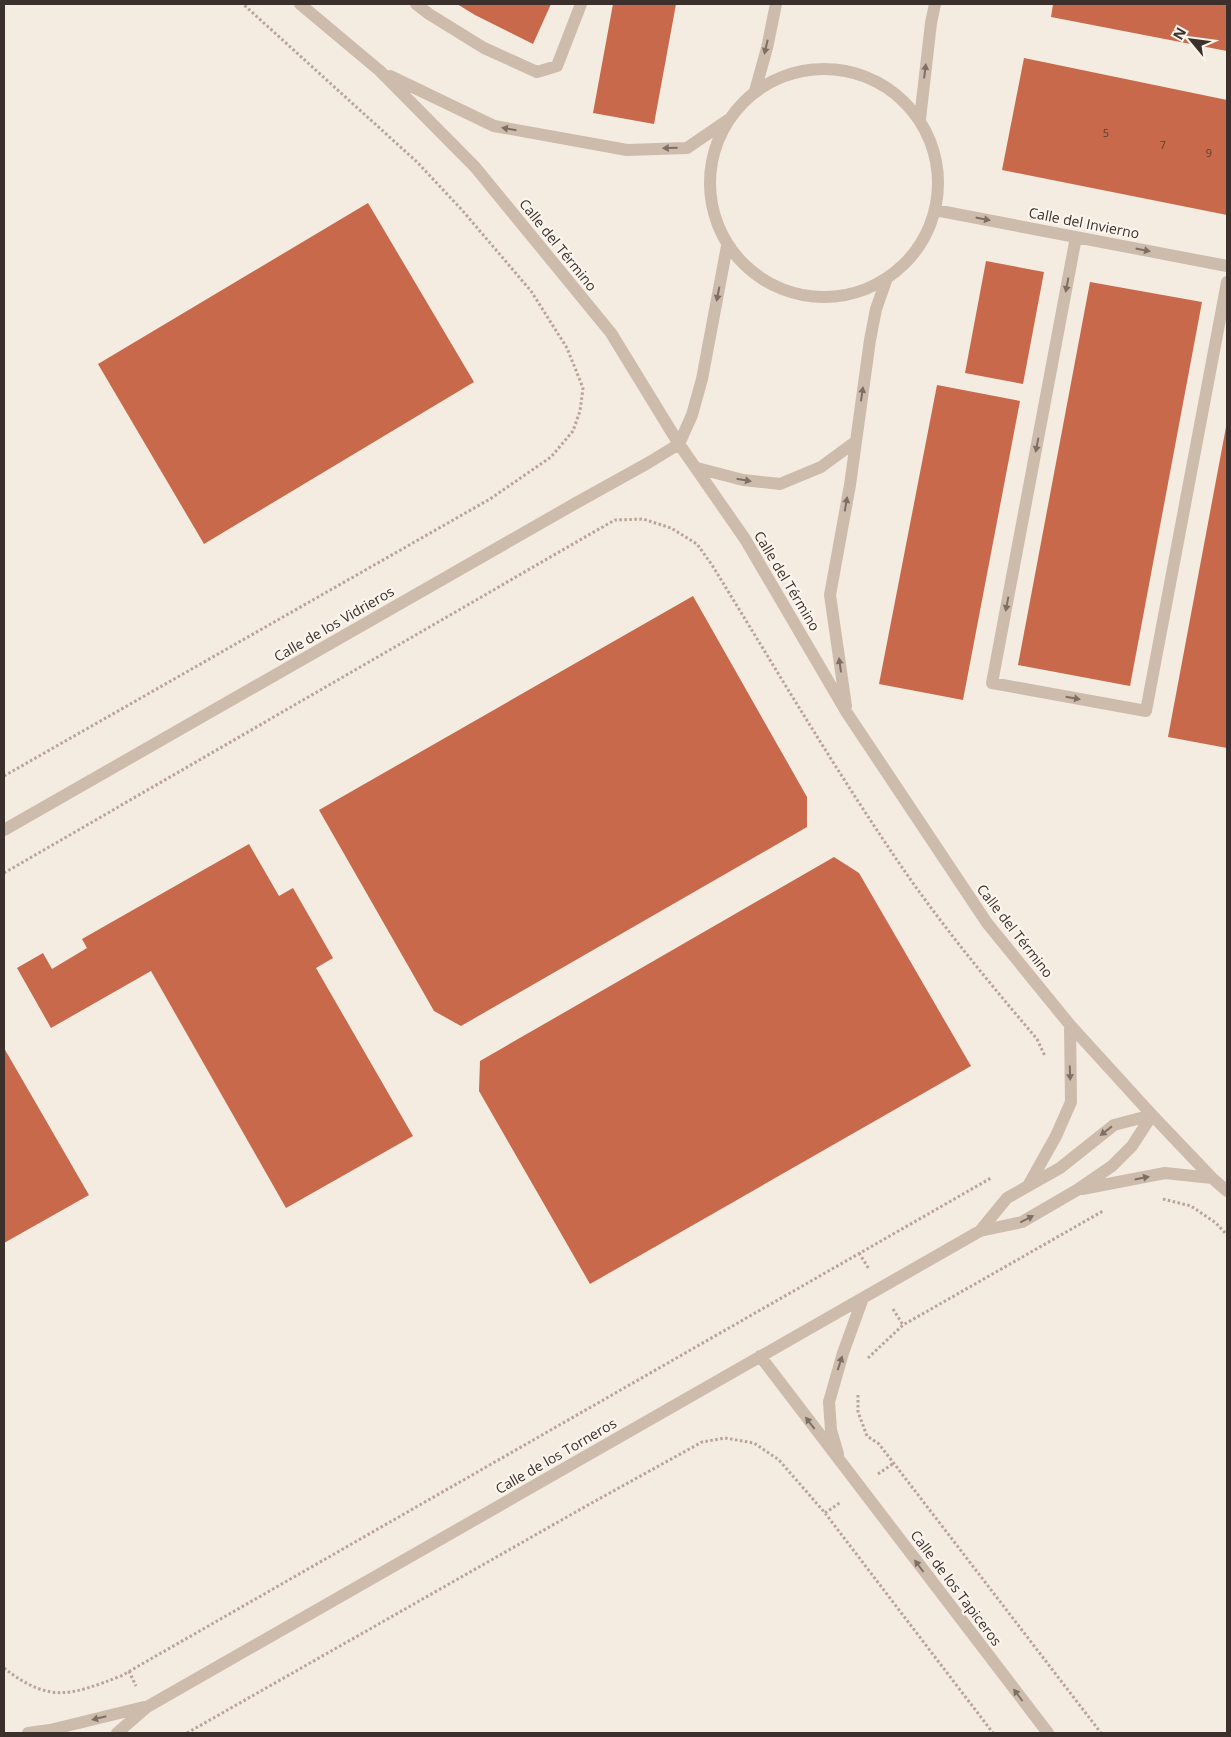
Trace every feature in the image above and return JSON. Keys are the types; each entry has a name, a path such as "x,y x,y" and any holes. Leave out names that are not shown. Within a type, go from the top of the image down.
{"street":[{"name":"Calle del Término","path":"301,4 380,71 475,167 610,333 679,444 745,539 847,713 986,923 1070,1025 1152,1115 1212,1178 1227,1191"},
{"path":"416,4 484,48 537,72 557,66 581,4"},
{"path":"755,91 776,4"},
{"path":"920,119 934,4"},
{"path":"380,71 494,126 627,150 687,148 728,120 755,91 806,69 845,70 892,90 920,119 932,141 938,171 935,210 916,251 887,278 843,296 803,296 759,279 727,246 711,206 710,166 728,120"},
{"name":"Calle del Invierno","path":"935,210 1227,266"},
{"path":"1076,237 992,683 1146,711 1227,282"},
{"path":"679,444 692,414 702,379 727,246"},
{"path":"847,713 830,595 850,486 876,308 887,278"},
{"path":"697,468 743,480 780,484 821,467 855,442"},
{"name":"Calle de los Vidrieros","path":"4,830 567,508 648,464 679,444"},
{"path":"1028,1186 1056,1136 1071,1102 1070,1025"},
{"name":"Calle de los Torneros","path":"980,1231 1007,1198 1060,1168 1114,1125 1152,1115"},
{"name":"Calle de los Torneros","path":"117,1733 147,1707 980,1231 1022,1222 1077,1190 1112,1166 1132,1146 1152,1115"},
{"name":"Calle de los Torneros","path":"1077,1190 1165,1173 1212,1178"},
{"name":"Calle de los Tapiceros","path":"840,1461 831,1430 829,1402 843,1353 863,1298"},
{"name":"Calle de los Tapiceros","path":"760,1356 1048,1733"},
{"name":"Calle de los Torneros","path":"28,1733 50,1730 147,1707"}],"path":[{"path":"4,776 490,499 551,457 573,431 580,411 583,388 567,348 530,291 462,210 417,162 243,4"},
{"path":"4,873 615,520 643,519 671,528 697,544 908,876 982,973 1037,1039 1047,1062"},
{"path":"4,1668 19,1680 44,1691 66,1694 85,1690 121,1676 992,1178"},
{"path":"1157,1198 1191,1206 1216,1223 1227,1235"},
{"path":"867,1362 870,1355 903,1325 1104,1210"},
{"path":"858,1392 858,1412 867,1436 879,1444 1101,1733"},
{"path":"187,1733 702,1442 725,1438 754,1443 779,1460 825,1513 993,1733"}],"building":[{"path":"457,4 551,4 533,44"},
{"path":"613,4 676,4 654,124 593,113"},
{"path":"1053,4 1227,4 1227,51 1051,17"},
{"path":"1024,58 1227,100 1227,215 1002,170"},
{"path":"368,203 474,382 204,544 98,364"},
{"path":"986,261 1044,272 1023,384 965,373"},
{"path":"1090,282 1202,302 1130,686 1018,665"},
{"path":"937,385 1020,401 963,700 879,684"},
{"path":"1227,427 1227,748 1168,737"},
{"path":"693,596 807,797 807,827 461,1026 434,1011 319,810"},
{"path":"249,844 279,896 293,888 333,958 316,968 413,1136 286,1208 151,971 51,1028 17,968 43,953 52,969 87,948 82,939"},
{"path":"834,857 859,873 971,1066 590,1284 479,1091 480,1061"},
{"path":"4,1048 89,1195 4,1243"}]}
